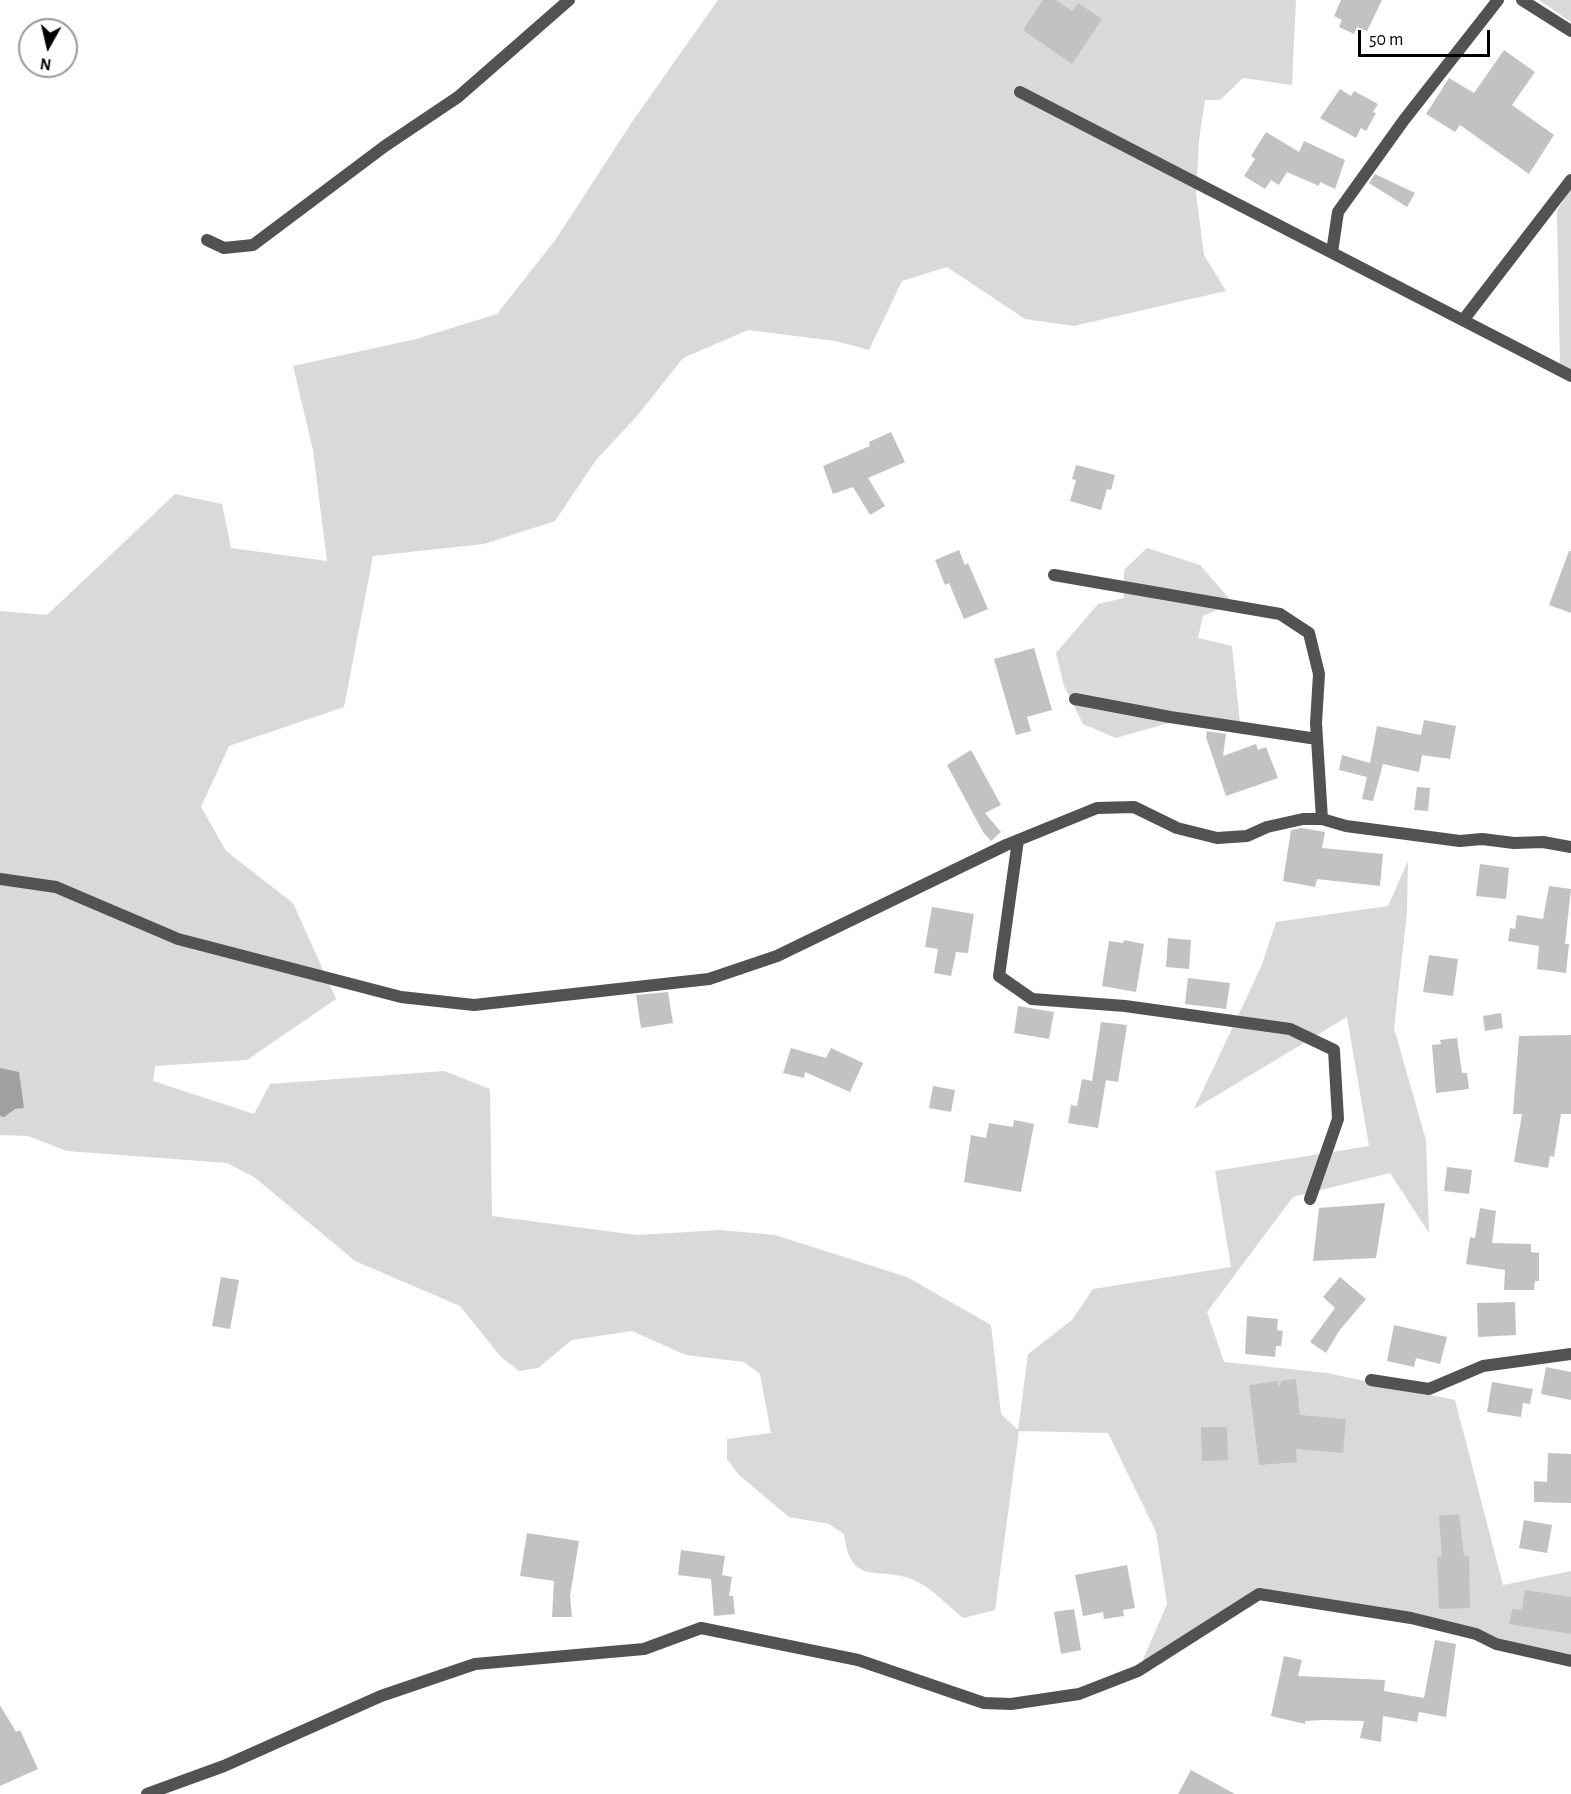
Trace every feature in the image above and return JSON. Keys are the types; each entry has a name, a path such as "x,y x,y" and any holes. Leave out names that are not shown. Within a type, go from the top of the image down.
{"street":[{"path":"207,240 224,248 253,244 385,146 458,97 569,0"},
{"path":"1332,252 1338,212 1404,120 1498,0"},
{"path":"1522,0 1571,31"},
{"path":"1020,92 1571,376"},
{"path":"1464,320 1571,180"},
{"path":"1054,575 1280,614 1309,633 1319,674 1317,739 1322,819"},
{"path":"1075,699 1170,717 1317,739"},
{"path":"0,879 56,887 178,939 401,997 474,1005 710,979 777,957 1018,840 1097,808 1134,807 1176,828 1217,838 1247,836 1267,826 1303,819 1322,819 1346,826 1460,842 1482,839 1514,843 1543,842 1571,847"},
{"path":"1018,840 999,976 1032,999 1125,1006 1290,1029 1334,1050 1338,1119 1310,1199"},
{"path":"1371,1380 1429,1389 1483,1366 1571,1354"},
{"path":"147,1794 224,1766 381,1696 475,1664 644,1649 701,1628 858,1660 984,1702 1011,1704 1079,1694 1138,1671 1259,1594 1411,1618 1476,1634 1496,1644 1571,1661"}],"shaded area":[{"path":"718,0 1296,0 1292,85 1243,78 1220,100 1205,100 1199,140 1196,193 1204,255 1226,291 1074,326 1025,319 947,267 902,281 869,350 835,341 748,330 683,358 637,416 596,460 555,521 484,544 373,556 344,707 229,746 201,807 226,851 293,903 336,999 247,1060 155,1066 153,1081 254,1114 270,1084 444,1071 490,1089 492,1216 637,1235 720,1230 775,1235 907,1277 991,1325 1001,1414 1018,1430 1028,1354 1072,1320 1093,1289 1231,1267 1215,1171 1369,1146 1347,1017 1194,1109 1261,967 1276,922 1388,906 1408,861 1407,912 1394,1028 1426,1140 1429,1233 1390,1173 1293,1197 1207,1312 1224,1362 1327,1373 1455,1400 1503,1585 1571,1571 1571,1661 1476,1634 1259,1594 1138,1671 1167,1604 1156,1532 1108,1433 1019,1431 995,1610 963,1618 935,1593 916,1581 903,1576 861,1569 853,1563 844,1534 829,1524 789,1517 739,1475 727,1459 727,1439 771,1433 760,1374 744,1362 686,1355 632,1331 572,1340 538,1368 519,1371 501,1357 460,1306 355,1261 254,1177 227,1163 67,1151 28,1136 0,1135 0,611 47,615 175,494 222,504 231,548 327,561 313,450 293,366 416,339 497,314 556,239 632,122"},
{"path":"1539,0 1571,0 1571,22"},
{"path":"1571,188 1571,376 1560,370 1557,211"},
{"path":"1147,548 1200,565 1233,603 1203,616 1198,638 1232,646 1240,723 1179,720 1116,738 1083,724 1064,686 1056,653 1098,604 1124,598 1124,570"},
{"path":"0,1068 19,1072 24,1108 15,1109 4,1117 0,1116"}],"building":[{"path":"1043,0 1056,0 1072,11 1078,3 1102,19 1072,64 1023,30"},
{"path":"1341,0 1382,0 1367,31 1357,27 1354,34 1339,27 1342,20 1334,16"},
{"path":"1504,50 1535,72 1512,105 1554,135 1529,174 1460,125 1455,132 1426,114 1449,78 1474,93"},
{"path":"1340,89 1351,96 1354,91 1378,104 1373,112 1376,113 1366,131 1361,128 1356,138 1320,118"},
{"path":"1266,132 1299,152 1304,141 1345,160 1335,189 1320,182 1319,186 1287,172 1279,185 1271,180 1265,189 1244,176 1255,159 1251,156"},
{"path":"1375,174 1415,193 1407,207 1369,183"},
{"path":"891,432 905,462 868,478 885,506 870,515 853,487 833,494 823,466 870,446 869,442"},
{"path":"1076,465 1115,475 1111,490 1107,489 1101,510 1070,501 1076,480 1072,479"},
{"path":"959,550 965,565 968,563 988,609 964,619 949,583 945,585 935,560"},
{"path":"1569,551 1571,551 1571,613 1549,605"},
{"path":"1034,648 1052,710 1027,717 1031,731 1016,735 994,659"},
{"path":"1424,720 1456,726 1450,759 1422,755 1419,772 1383,764 1373,801 1362,799 1367,777 1339,770 1342,755 1370,763 1377,726 1421,735"},
{"path":"1207,731 1226,734 1223,756 1256,744 1258,750 1266,747 1278,778 1226,796 1206,737"},
{"path":"971,750 1001,805 985,813 1001,832 991,841 983,832 947,765"},
{"path":"1417,787 1430,788 1428,811 1414,810"},
{"path":"1302,828 1325,832 1322,848 1383,854 1380,886 1317,879 1315,887 1283,881 1291,830"},
{"path":"1480,864 1509,868 1506,899 1476,896"},
{"path":"1549,886 1571,889 1565,944 1569,944 1566,973 1537,969 1539,946 1508,941 1510,928 1515,929 1517,915 1543,919"},
{"path":"932,907 974,914 968,953 956,952 951,976 934,973 938,949 925,947"},
{"path":"1168,938 1191,940 1189,969 1166,967"},
{"path":"1124,940 1144,944 1136,992 1102,986 1109,941 1123,943"},
{"path":"1429,955 1458,959 1453,996 1423,992"},
{"path":"1188,978 1230,983 1226,1009 1185,1004"},
{"path":"668,992 673,1023 641,1028 636,995"},
{"path":"1018,1006 1054,1012 1049,1039 1014,1033"},
{"path":"1501,1013 1503,1028 1485,1031 1483,1016"},
{"path":"1101,1022 1127,1025 1118,1082 1106,1080 1098,1128 1068,1123 1071,1105 1077,1106 1082,1079 1092,1081"},
{"path":"1571,1035 1571,1114 1561,1114 1554,1157 1550,1156 1548,1168 1514,1162 1522,1114 1513,1114 1519,1036"},
{"path":"1457,1038 1462,1073 1467,1073 1469,1089 1436,1093 1432,1045 1441,1044 1440,1040"},
{"path":"791,1048 826,1058 831,1048 863,1063 850,1092 805,1072 804,1078 783,1073"},
{"path":"933,1086 955,1090 951,1112 929,1108"},
{"path":"1014,1120 1034,1124 1021,1192 964,1182 971,1135 986,1138 989,1123 1013,1127"},
{"path":"1447,1167 1472,1170 1469,1194 1444,1191"},
{"path":"1385,1203 1376,1258 1313,1261 1319,1208"},
{"path":"1480,1208 1496,1211 1492,1243 1531,1244 1531,1252 1539,1253 1539,1281 1535,1281 1534,1290 1504,1290 1505,1270 1466,1264 1470,1237 1475,1238"},
{"path":"221,1277 239,1280 230,1329 212,1326"},
{"path":"1340,1277 1366,1299 1339,1331 1326,1353 1310,1342 1335,1308 1323,1297"},
{"path":"1515,1302 1516,1335 1478,1337 1477,1303"},
{"path":"1247,1316 1278,1319 1277,1330 1283,1331 1281,1346 1276,1346 1275,1357 1245,1354"},
{"path":"1394,1325 1447,1337 1440,1364 1416,1358 1414,1367 1387,1361"},
{"path":"1546,1367 1571,1372 1571,1400 1541,1394"},
{"path":"1296,1379 1300,1415 1346,1419 1343,1453 1296,1449 1297,1462 1259,1465 1249,1385 1278,1381 1278,1387 1282,1381"},
{"path":"1492,1382 1533,1389 1530,1404 1523,1403 1521,1417 1487,1412"},
{"path":"1201,1427 1227,1427 1228,1460 1202,1461"},
{"path":"1548,1453 1571,1454 1571,1503 1534,1502 1534,1481 1547,1482"},
{"path":"1459,1514 1464,1556 1469,1556 1470,1608 1439,1609 1437,1557 1442,1557 1439,1516"},
{"path":"1524,1520 1552,1525 1547,1553 1519,1548"},
{"path":"527,1533 579,1541 570,1596 572,1617 552,1617 554,1581 520,1576"},
{"path":"681,1550 725,1556 722,1575 732,1577 729,1596 733,1596 735,1614 714,1616 711,1579 678,1575"},
{"path":"1127,1565 1135,1608 1123,1610 1124,1616 1104,1619 1103,1612 1083,1616 1075,1575"},
{"path":"1525,1590 1571,1597 1571,1634 1509,1624 1512,1609 1522,1610"},
{"path":"1074,1609 1081,1650 1061,1654 1054,1612"},
{"path":"1435,1640 1456,1644 1446,1717 1419,1712 1417,1722 1383,1716 1381,1742 1360,1738 1364,1721 1322,1720 1305,1721 1305,1724 1271,1716 1284,1656 1302,1660 1298,1676 1385,1680 1384,1691 1424,1698"},
{"path":"0,1705 16,1732 20,1730 38,1769 0,1786"},
{"path":"1191,1770 1235,1794 1178,1794"}]}
